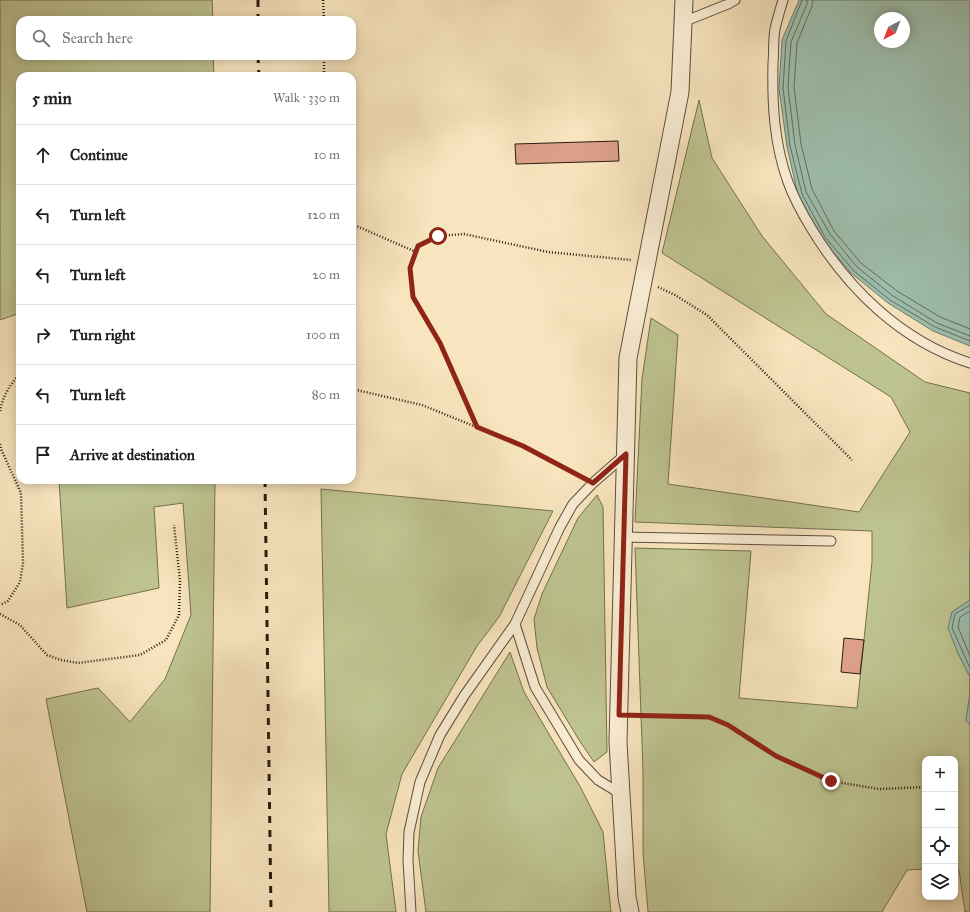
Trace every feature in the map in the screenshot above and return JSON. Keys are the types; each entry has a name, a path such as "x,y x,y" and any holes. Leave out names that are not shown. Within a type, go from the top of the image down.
{"street":[{"path":"630,912 627,897 618,742 628,358 680,92 684,0"}],"lane":[{"path":"683,22 735,0"},
{"path":"783,0 775,30 772,90 775,131 787,181 796,203 823,248 843,275 869,302 900,327 927,344 956,358 970,362"},
{"path":"411,912 408,860 409,832 420,782 440,735 464,696 515,624 560,527 573,504 593,483 626,454"},
{"path":"624,538 831,541"},
{"path":"515,624 535,687 579,760 598,780 621,794"}],"path":[{"path":"323,0 324,16"},
{"path":"324,60 324,72"},
{"path":"356,226 416,252"},
{"path":"477,427 440,343 413,297 410,268 418,246 438,236 464,234 548,252 647,262"},
{"path":"644,280 675,295 707,315 852,460"},
{"path":"0,411 2,400 16,378"},
{"path":"356,390 422,405 523,446 593,483"},
{"path":"0,444 16,482"},
{"path":"0,604 8,601 20,582 23,563 21,493 17,484"},
{"path":"0,614 20,625 47,655 62,660 78,662 140,655 166,640 179,615 180,580 174,525"},
{"path":"619,715 709,717 728,725 776,756 831,781 879,789 922,787"}],"green space":[{"path":"0,0 212,0 213,16 16,16 16,60 213,60 214,72 16,72 16,314 0,320"},
{"path":"699,100 712,158 762,236 826,314 925,382 970,393 970,600 952,612 957,651 970,677 970,694 966,720 970,725 970,912 965,912 958,870 958,756 922,756 922,869 907,870 882,912 648,912 643,853 643,771 635,548 751,551 739,698 857,708 872,562 872,531 635,522 642,379 651,318 678,335 668,484 859,512 910,432 891,397 662,253"},
{"path":"59,484 215,484 210,912 87,912 46,699 98,688 130,722 165,679 191,615 183,503 154,507 159,588 67,608"},
{"path":"321,489 553,511 499,617 477,646 402,774 386,834 396,912 329,912"},
{"path":"597,495 603,507 607,752 594,762 547,687 537,648 534,619 542,594 578,518"},
{"path":"510,652 524,692 581,788 603,832 611,912 426,912 418,851 421,817 438,768"}],"water":[{"path":"799,0 970,0 970,346 933,331 888,303 851,273 822,239 798,195 787,147 779,88 782,40"},
{"path":"970,600 970,677 957,651 948,628 952,612"},
{"path":"970,694 970,725 966,720"}],"building":[{"path":"618,141 619,161 516,164 515,144"},
{"path":"844,638 864,640 860,674 841,672"}],"railway":[{"path":"258,0 258,16"},
{"path":"258,60 259,72"},
{"path":"265,484 271,912"}],"route":[{"path":"438,236 418,246 410,268 413,297 440,343 477,427 523,446 593,483 626,454 619,715 709,717 728,725 776,756 831,781"}]}
